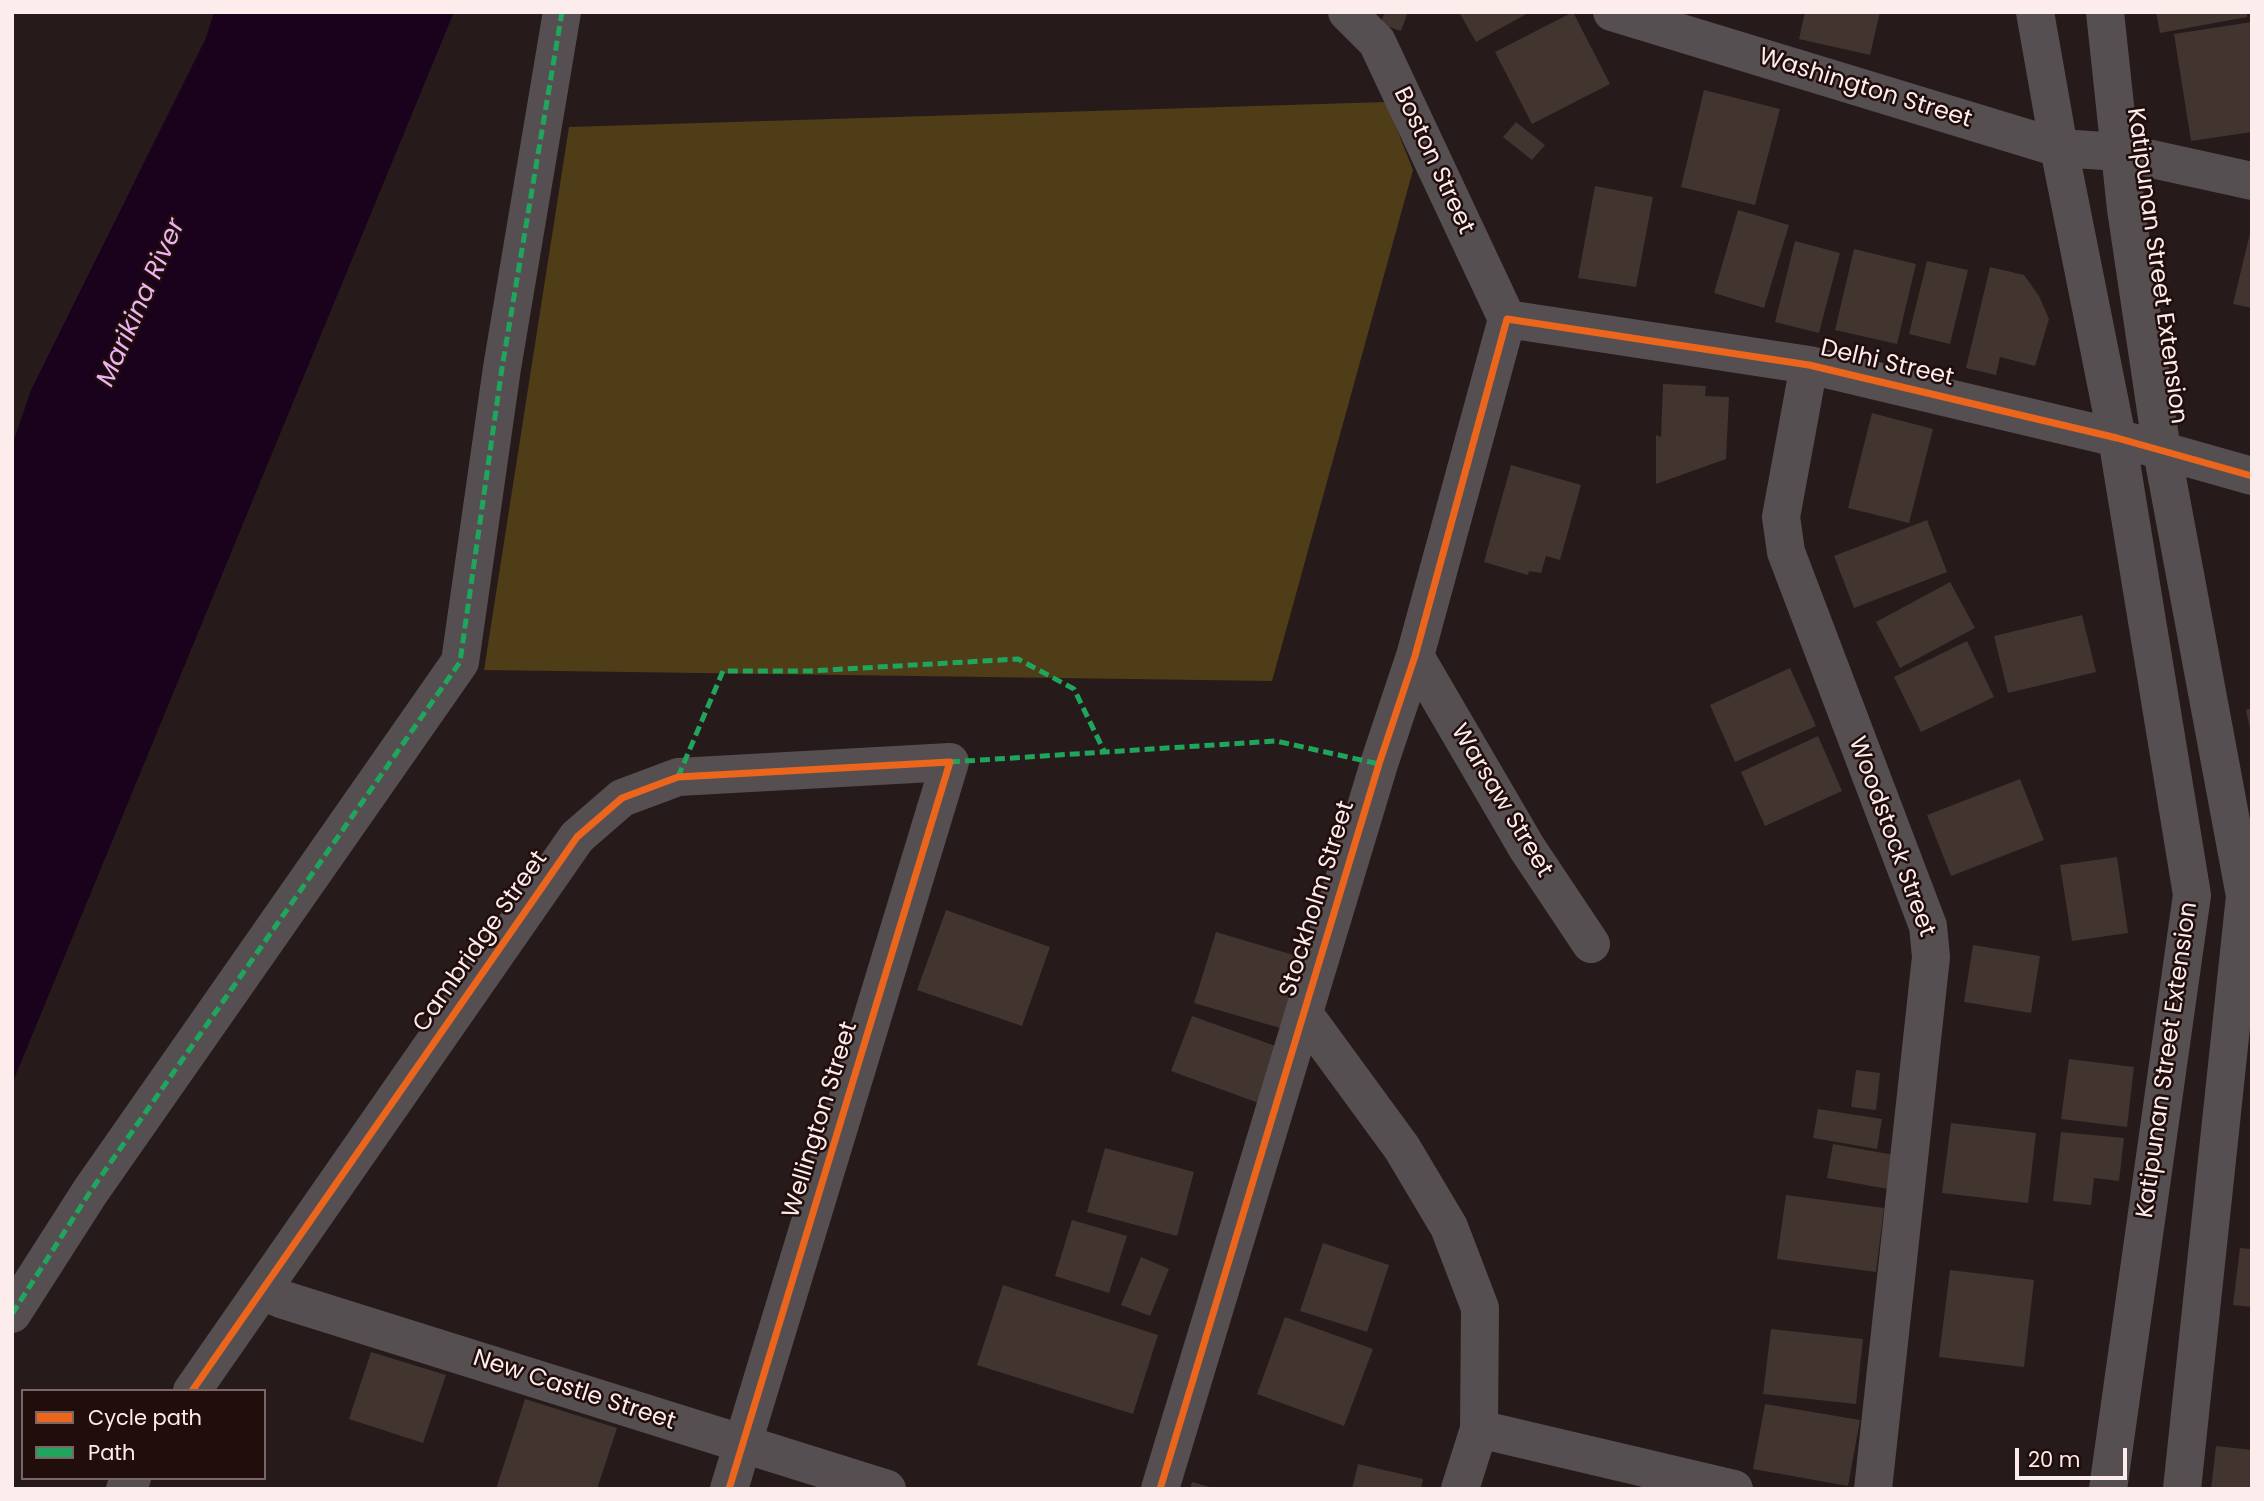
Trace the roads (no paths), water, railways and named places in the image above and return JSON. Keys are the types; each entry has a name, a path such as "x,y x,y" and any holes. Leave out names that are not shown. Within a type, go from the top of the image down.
{"street":[{"path":"12,1314 90,1192 460,662 502,368 562,12"},
{"name":"Boston Street","path":"1347,12 1377,42 1507,319"},
{"name":"Washington Street","path":"1612,12 2059,148 2120,152 2252,181"},
{"name":"Katipunan Street Extension","path":"2035,12 2059,148 2117,438 2192,895 2108,1489"},
{"name":"Katipunan Street Extension","path":"2105,12 2126,209 2162,451 2245,896 2182,1489"},
{"name":"Delhi Street","path":"1507,319 1810,365 2117,438 2252,476"},
{"name":"Stockholm Street","path":"1160,1489 1379,764 1415,656 1507,319"},
{"name":"Woodstock Street","path":"1810,365 1781,517 1786,552 1928,926 1931,957 1873,1489"},
{"name":"Warsaw Street","path":"1415,656 1527,848 1591,944"},
{"name":"Cambridge Street","path":"193,1389 577,837 622,798 678,777 950,762"},
{"name":"Wellington Street","path":"729,1489 950,762"},
{"path":"1304,1014 1402,1148 1449,1227 1480,1308 1479,1429 1460,1489"},
{"name":"New Castle Street","path":"262,1291 887,1489"},
{"path":"1479,1429 1734,1489"}],"water":[{"name":"Marikina River","path":"214,12 454,12 12,1084 12,446 31,390 206,38"}]}
